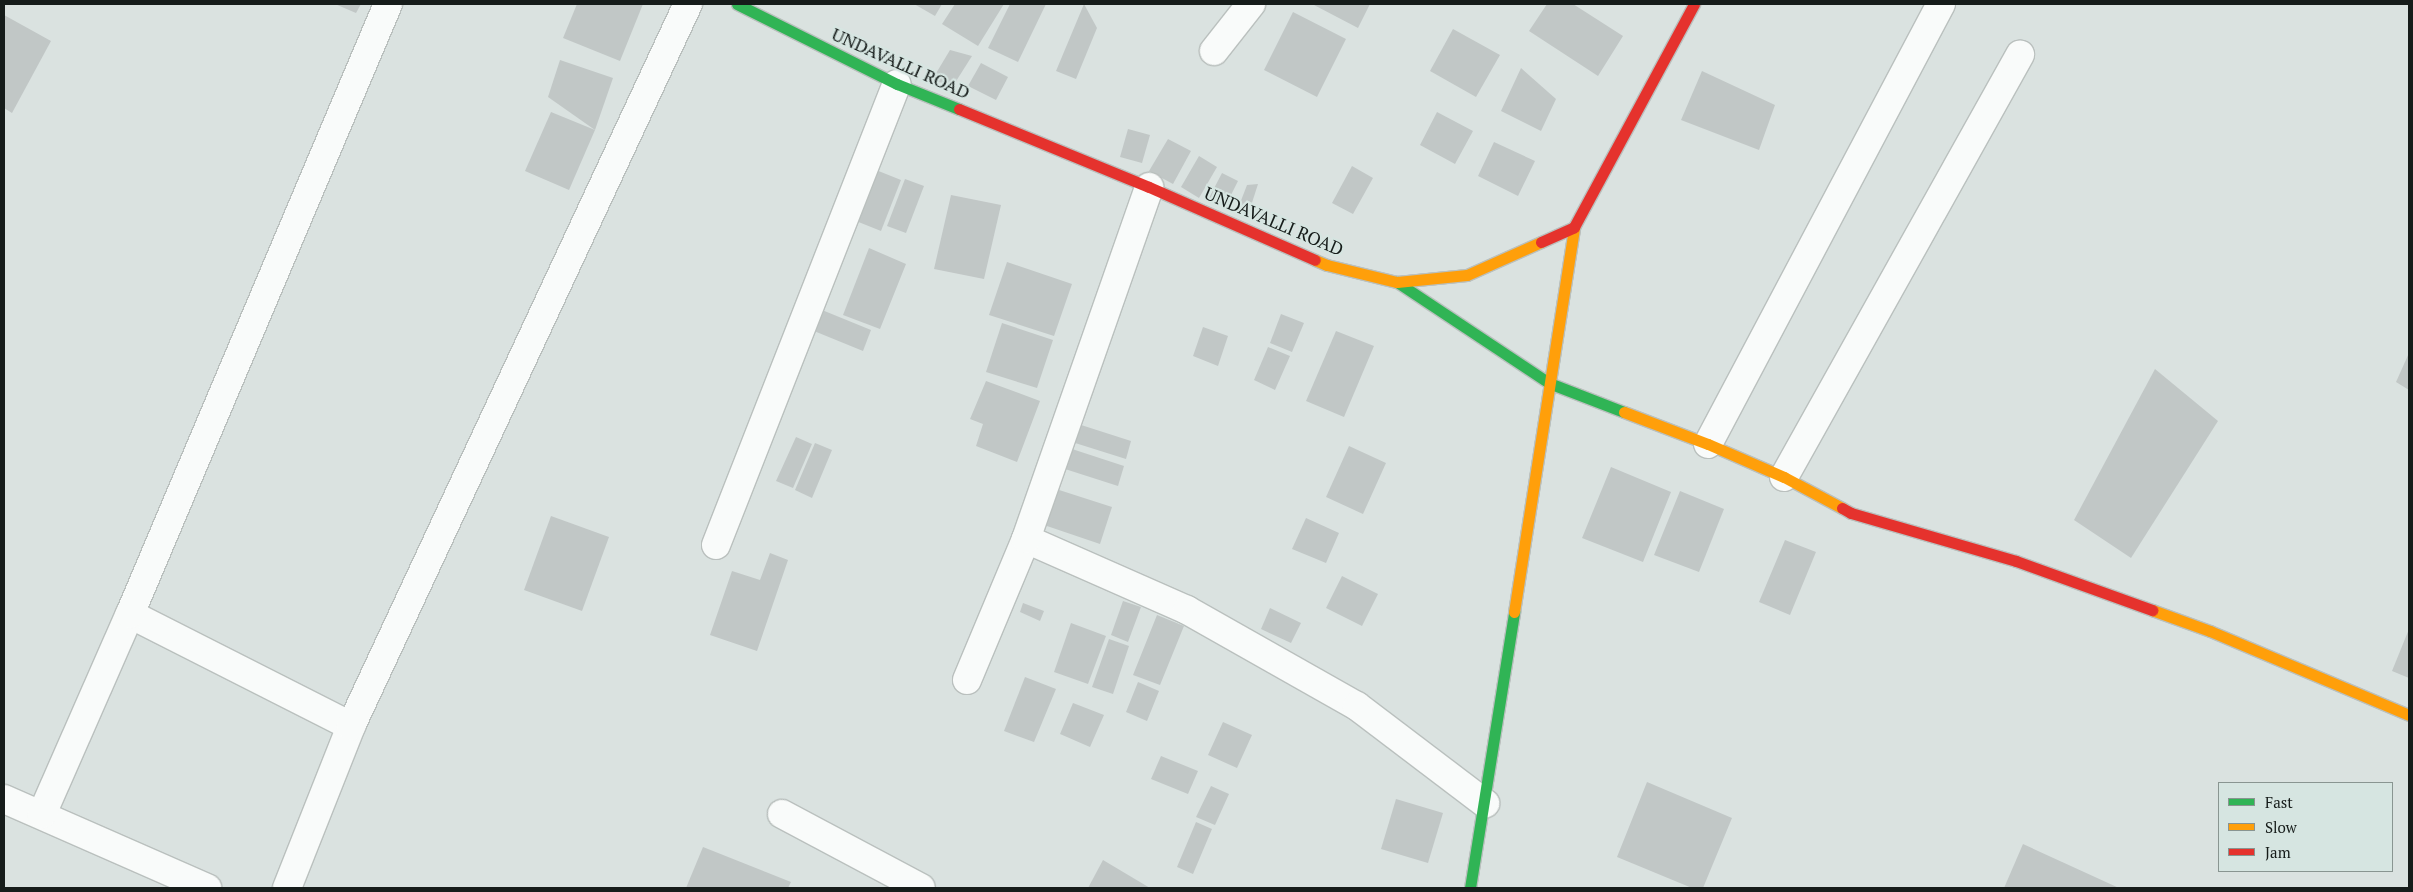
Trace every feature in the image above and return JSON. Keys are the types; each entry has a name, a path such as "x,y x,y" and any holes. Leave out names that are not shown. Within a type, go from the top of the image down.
{"street":[{"path":"42,814 130,614 388,4"},
{"path":"288,888 351,726 688,4"},
{"name":"UNDAVALLI ROAD","path":"736,4 897,84 1149,187 1327,265 1397,282 1467,276 1574,227"},
{"path":"1214,51 1251,4"},
{"path":"1470,888 1485,803 1574,227 1694,4"},
{"path":"1708,444 1941,4"},
{"path":"1784,477 2020,55"},
{"path":"716,545 897,84"},
{"path":"967,680 1026,539 1149,187"},
{"path":"1397,282 1549,383 1708,444 1784,477 1851,514 2044,571 2210,631 2409,715"},
{"path":"1026,539 1187,610 1357,706 1485,803"},
{"path":"130,614 351,726"},
{"path":"4,799 42,814 158,879 207,888"},
{"path":"782,814 921,888"}],"building":[{"path":"335,4 361,4 356,13"},
{"path":"577,4 643,4 620,61 563,38"},
{"path":"914,4 942,4 935,16"},
{"path":"955,4 1004,4 978,46 942,24"},
{"path":"1010,4 1046,4 1018,62 988,48"},
{"path":"1084,4 1097,28 1076,79 1056,71"},
{"path":"1315,4 1370,4 1358,28"},
{"path":"1547,4 1573,4 1623,36 1598,76 1529,31"},
{"path":"1293,12 1346,39 1317,97 1264,70"},
{"path":"4,15 51,41 12,113 4,108"},
{"path":"1453,29 1500,55 1476,97 1430,71"},
{"path":"950,50 972,56 953,86 932,80"},
{"path":"560,60 613,78 595,130 548,97"},
{"path":"981,63 1008,77 996,100 968,86"},
{"path":"1521,68 1556,99 1541,131 1501,111"},
{"path":"1702,71 1775,105 1759,150 1681,120"},
{"path":"551,112 595,130 569,190 525,171"},
{"path":"1437,112 1473,131 1455,164 1420,145"},
{"path":"1128,129 1150,135 1142,163 1120,157"},
{"path":"1168,139 1191,151 1173,184 1149,171"},
{"path":"1494,142 1535,161 1518,196 1478,176"},
{"path":"1199,156 1217,167 1199,198 1181,187"},
{"path":"1352,166 1373,178 1353,214 1332,203"},
{"path":"876,170 901,180 881,231 856,221"},
{"path":"1222,173 1238,181 1225,207 1209,198"},
{"path":"905,179 924,186 906,233 887,226"},
{"path":"1258,184 1250,209 1237,211 1247,185"},
{"path":"951,195 1001,205 984,279 934,269"},
{"path":"869,248 906,264 880,329 843,315"},
{"path":"1007,262 1072,284 1054,336 989,315"},
{"path":"822,310 871,330 863,351 814,331"},
{"path":"1281,314 1304,323 1292,352 1270,343"},
{"path":"1002,323 1053,340 1037,388 986,372"},
{"path":"1203,327 1228,336 1218,366 1193,356"},
{"path":"1336,331 1374,346 1344,417 1306,401"},
{"path":"1268,347 1290,356 1275,390 1254,380"},
{"path":"2409,353 2409,390 2396,382"},
{"path":"2155,369 2218,421 2131,558 2074,520"},
{"path":"986,381 1040,401 1017,462 976,446 983,424 970,419"},
{"path":"1078,424 1131,441 1126,459 1072,442"},
{"path":"796,437 812,444 793,488 776,481"},
{"path":"815,443 832,450 812,498 795,490"},
{"path":"1349,446 1386,463 1363,514 1326,497"},
{"path":"1072,449 1124,466 1118,486 1065,469"},
{"path":"1611,467 1671,492 1643,562 1582,538"},
{"path":"1056,489 1112,507 1100,544 1044,525"},
{"path":"1680,491 1724,509 1699,572 1654,555"},
{"path":"551,516 609,537 582,611 524,590"},
{"path":"1306,518 1339,533 1326,563 1292,549"},
{"path":"1785,540 1816,552 1790,615 1759,602"},
{"path":"770,553 788,560 757,651 710,635 732,571 760,580"},
{"path":"1342,576 1378,594 1362,626 1326,608"},
{"path":"1123,601 1141,607 1128,642 1111,635"},
{"path":"1023,603 1044,611 1040,621 1020,612"},
{"path":"1270,608 1301,623 1291,643 1261,629"},
{"path":"1157,615 1184,626 1160,685 1133,675"},
{"path":"1071,623 1106,636 1088,684 1054,672"},
{"path":"2409,629 2409,678 2392,671"},
{"path":"1109,639 1129,646 1113,694 1092,687"},
{"path":"1025,677 1056,689 1034,742 1004,731"},
{"path":"1138,682 1159,691 1147,721 1126,712"},
{"path":"1073,703 1104,715 1090,747 1060,734"},
{"path":"1223,722 1252,735 1237,768 1208,755"},
{"path":"1161,756 1198,771 1188,794 1151,779"},
{"path":"1647,782 1732,818 1703,888 1692,888 1617,857"},
{"path":"1211,786 1229,794 1215,825 1196,817"},
{"path":"1396,799 1443,813 1428,863 1381,849"},
{"path":"1196,822 1212,829 1193,874 1177,867"},
{"path":"2023,844 2119,888 2004,888"},
{"path":"703,847 791,882 788,888 686,888"},
{"path":"1103,860 1150,888 1088,888"}],"traffic: fast":[{"path":"737,4 897,84 959,109"},
{"path":"1397,282 1549,383 1624,412"},
{"path":"1470,888 1514,612"}],"traffic: slow":[{"path":"1514,612 1574,227"},
{"path":"1315,260 1327,265 1397,282 1467,275 1541,242"},
{"path":"1624,412 1708,444 1784,477 1842,508"},
{"path":"2152,610 2210,631 2409,715"}],"traffic: jam":[{"path":"1541,242 1574,227 1694,4"},
{"path":"959,109 1149,187 1315,260"},
{"path":"1842,508 1851,513 2016,561 2152,610"}]}
